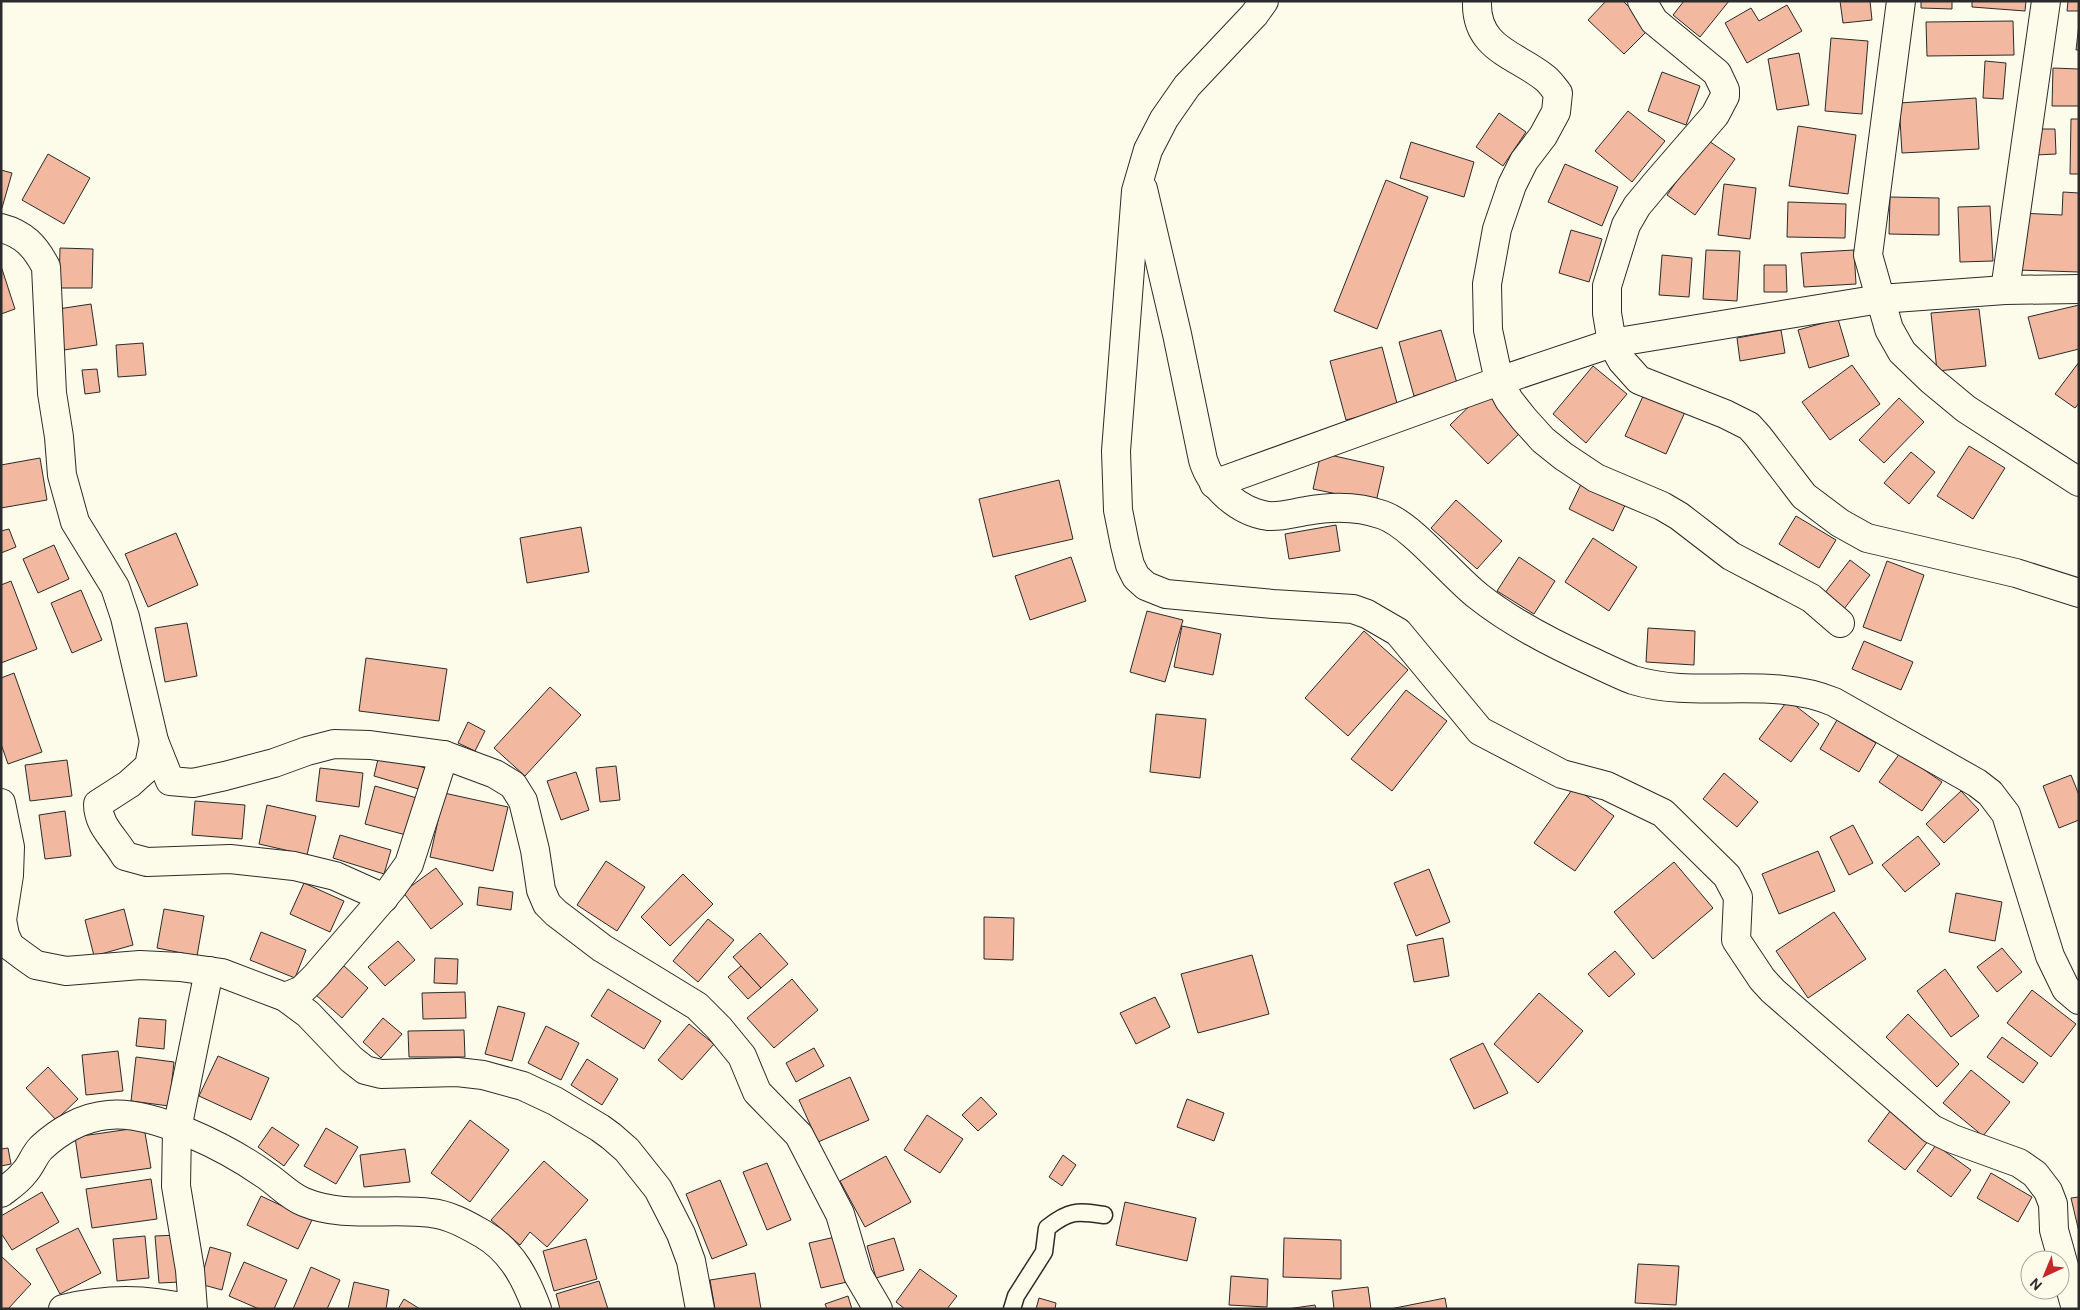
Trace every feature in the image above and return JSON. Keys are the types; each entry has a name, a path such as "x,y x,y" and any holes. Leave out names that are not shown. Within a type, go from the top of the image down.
{"street":[{"path":"1264,1 1254,15 1187,86 1164,119 1152,142 1136,191 1116,452 1118,510 1130,566 1136,577 1151,588 1166,594 1354,609 1367,614 1398,632 1480,731 1562,774 1606,786 1663,813 1727,876 1734,887 1738,898 1736,940 1762,978 1774,991 1932,1128 1953,1139 2019,1163 2035,1174 2048,1191 2053,1204 2054,1230 2076,1309"},
{"path":"1477,1 1477,11 1485,34 1502,52 1546,79 1558,93 1556,112 1512,185 1497,229 1487,284 1488,330 1499,381 1510,400 1543,440 1563,456 1596,478 1648,500 1679,516 1731,556 1811,598 1840,623"},
{"path":"1642,1 1654,21 1718,73 1726,90 1725,96 1715,115 1656,182 1637,206 1626,225 1607,286 1607,313 1612,343 1622,361 1639,380 1749,426 1804,496 1840,523 1867,538 2016,573 2079,593"},
{"path":"1900,1 1868,255 1889,329 1902,352 1931,380 1966,409 2079,482"},
{"path":"2005,290 2046,1"},
{"path":"1140,177 1177,334 1206,472 1225,495 1241,505 1267,516 1281,516 1334,507 1355,508 1386,516 1409,532 1478,596 1507,617 1585,659 1632,679 1656,686 1782,689 1819,695 1977,783 1990,793 2006,814 2050,956 2066,989 2079,1000"},
{"path":"1,228 22,235 37,250 46,267 52,393 59,437 62,475 75,522 115,587 154,741 170,781 193,783 274,763 334,744 370,745 444,755 495,774 513,785 522,801 535,850 541,890 547,904 602,948 697,1006 719,1028 742,1056 757,1092 799,1135 840,1214 858,1275 878,1309"},
{"path":"1214,484 1499,381 1612,343 1880,299 2005,290 2079,289"},
{"path":"154,741 148,766 129,784 98,804 98,814 103,826 125,856 147,862 230,858 294,866 335,876 384,898"},
{"path":"285,997 302,990 316,976 384,898 409,864 444,755"},
{"path":"1,803 10,848 9,875 2,920 5,935 10,946 16,951 36,965 53,970 74,971 140,966 222,973 285,997 308,1014 350,1059 365,1070 381,1074 457,1072 504,1079 555,1101 600,1128 627,1150 658,1189 681,1234 691,1261 700,1309"},
{"path":"63,1308 96,1301 126,1300 164,1303 191,1309 190,1270 176,1186 177,1129 209,971"},
{"path":"1,1193 24,1174 41,1149 82,1120 122,1114 154,1120 222,1150 264,1174 286,1192 324,1210 408,1210 434,1213 456,1219 486,1235 512,1258 526,1279 537,1309"}],"lane":[{"path":"1012,1309 1016,1296 1044,1252 1047,1228 1062,1216 1081,1212 1104,1215"}],"building":[{"path":"1606,1 1623,1 1650,28 1624,54 1588,20"},
{"path":"1684,1 1729,1 1700,37 1673,15"},
{"path":"1840,1 1870,1 1872,20 1843,23"},
{"path":"1921,1 1952,1 1952,9 1921,8"},
{"path":"1972,1 2026,1 2025,11 1972,7"},
{"path":"2068,1 2079,1 2079,11 2067,11"},
{"path":"1787,5 1802,31 1747,63 1725,23 1751,8 1759,21"},
{"path":"2013,21 2014,55 1927,56 1926,22"},
{"path":"2079,24 2079,50 2076,50"},
{"path":"1831,38 1868,41 1862,114 1825,111"},
{"path":"1799,53 1809,105 1777,110 1768,59"},
{"path":"1985,61 2006,63 2003,99 1983,98"},
{"path":"2053,68 2079,69 2079,106 2052,106"},
{"path":"1662,72 1700,86 1686,125 1648,111"},
{"path":"1976,98 1979,149 1902,153 1899,103"},
{"path":"1628,111 1665,141 1632,182 1595,151"},
{"path":"1499,113 1526,132 1503,166 1476,147"},
{"path":"2071,119 2079,119 2079,174 2070,174"},
{"path":"1798,126 1856,135 1848,194 1789,186"},
{"path":"2035,129 2055,129 2056,154 2036,155"},
{"path":"1706,139 1735,159 1695,215 1667,195"},
{"path":"1411,142 1474,162 1464,197 1400,178"},
{"path":"48,154 90,178 64,224 22,200"},
{"path":"1565,164 1618,187 1602,226 1548,202"},
{"path":"1,170 12,173 2,208 1,207"},
{"path":"1386,180 1428,197 1377,329 1334,311"},
{"path":"1724,184 1756,188 1750,239 1718,235"},
{"path":"2063,192 2079,193 2079,272 2017,270 2019,213 2062,215"},
{"path":"1890,197 1939,198 1939,235 1889,234"},
{"path":"1788,202 1846,204 1845,238 1787,237"},
{"path":"1990,206 1993,261 1960,262 1958,207"},
{"path":"1571,230 1602,239 1589,282 1559,273"},
{"path":"60,248 93,249 92,288 59,288"},
{"path":"1706,250 1740,251 1737,301 1703,299"},
{"path":"1854,250 1856,284 1804,287 1801,253"},
{"path":"1662,255 1692,258 1689,297 1659,295"},
{"path":"1764,265 1786,265 1787,292 1764,292"},
{"path":"1,266 15,309 1,314"},
{"path":"91,304 97,345 64,350 58,309"},
{"path":"2079,305 2079,349 2039,359 2028,317"},
{"path":"1979,309 1986,366 1937,371 1931,313"},
{"path":"1838,319 1849,356 1809,368 1798,330"},
{"path":"1441,330 1457,383 1414,396 1399,342"},
{"path":"1781,330 1785,353 1740,361 1737,338"},
{"path":"143,343 146,375 118,377 116,345"},
{"path":"1382,347 1398,407 1346,420 1330,361"},
{"path":"2079,362 2079,403 2075,408 2055,394"},
{"path":"1852,365 1880,404 1830,440 1802,402"},
{"path":"1593,366 1627,394 1586,443 1553,414"},
{"path":"97,369 100,392 85,394 82,370"},
{"path":"1485,391 1523,430 1488,464 1450,425"},
{"path":"1644,394 1685,412 1666,454 1625,436"},
{"path":"1899,398 1924,422 1884,463 1859,440"},
{"path":"1969,446 2005,468 1973,519 1937,496"},
{"path":"1911,452 1935,472 1909,504 1884,483"},
{"path":"1321,453 1384,467 1376,502 1313,489"},
{"path":"40,458 47,500 1,508 1,465"},
{"path":"1059,480 1073,539 993,557 979,499"},
{"path":"1583,480 1627,501 1613,531 1569,509"},
{"path":"1456,500 1502,541 1477,569 1431,528"},
{"path":"1796,516 1836,540 1819,568 1779,544"},
{"path":"1336,525 1340,551 1289,559 1285,534"},
{"path":"581,527 589,572 527,583 520,538"},
{"path":"9,529 16,547 1,553 1,531"},
{"path":"176,533 198,585 148,607 125,554"},
{"path":"1593,538 1637,567 1609,611 1565,582"},
{"path":"54,545 69,579 38,593 23,559"},
{"path":"1071,557 1086,601 1030,620 1015,576"},
{"path":"1519,557 1555,581 1534,614 1497,591"},
{"path":"1850,560 1870,575 1844,609 1824,594"},
{"path":"1887,561 1924,575 1901,641 1863,627"},
{"path":"11,581 37,649 1,663 1,585"},
{"path":"81,590 102,640 72,653 51,603"},
{"path":"1147,611 1183,620 1165,682 1130,672"},
{"path":"187,623 197,676 165,682 155,628"},
{"path":"1182,626 1221,634 1213,675 1174,667"},
{"path":"1648,628 1695,631 1694,665 1646,662"},
{"path":"1364,631 1408,670 1348,736 1305,698"},
{"path":"1864,641 1913,662 1901,690 1852,669"},
{"path":"366,658 447,669 439,721 359,711"},
{"path":"14,673 42,752 8,764 1,744 1,678"},
{"path":"550,687 581,715 525,776 494,748"},
{"path":"1406,690 1447,721 1392,791 1351,759"},
{"path":"1788,700 1819,724 1791,762 1759,739"},
{"path":"1156,714 1206,719 1200,778 1150,772"},
{"path":"1837,720 1876,743 1859,772 1820,749"},
{"path":"468,722 485,731 475,751 458,743"},
{"path":"1900,753 1942,782 1922,811 1879,782"},
{"path":"379,755 429,769 422,790 374,776"},
{"path":"67,760 72,796 30,801 25,765"},
{"path":"616,766 620,800 600,802 596,768"},
{"path":"320,768 363,773 359,807 316,801"},
{"path":"576,772 589,810 561,820 547,781"},
{"path":"1724,773 1758,802 1737,827 1703,799"},
{"path":"2071,775 2079,795 2079,820 2059,828 2043,786"},
{"path":"375,786 417,798 406,835 365,824"},
{"path":"1574,787 1614,816 1575,871 1534,843"},
{"path":"1961,791 1979,810 1944,843 1926,824"},
{"path":"444,793 508,807 493,871 430,857"},
{"path":"195,801 245,805 242,839 192,835"},
{"path":"267,805 316,816 307,855 259,844"},
{"path":"65,811 71,856 45,859 39,815"},
{"path":"1853,825 1873,863 1849,875 1830,837"},
{"path":"340,835 391,850 384,874 333,858"},
{"path":"1918,836 1940,864 1905,892 1882,865"},
{"path":"1818,851 1835,891 1779,914 1762,874"},
{"path":"606,861 645,887 617,931 577,905"},
{"path":"1674,862 1713,908 1653,959 1614,912"},
{"path":"436,868 463,904 431,929 403,892"},
{"path":"1429,869 1450,922 1416,936 1394,883"},
{"path":"683,874 713,904 670,946 641,917"},
{"path":"304,883 344,901 330,932 290,914"},
{"path":"479,887 513,892 511,910 477,905"},
{"path":"1956,893 2002,902 1995,941 1949,932"},
{"path":"124,909 133,945 94,956 85,920"},
{"path":"164,909 204,916 197,956 157,948"},
{"path":"1834,912 1866,959 1808,998 1776,951"},
{"path":"984,917 1014,918 1013,960 984,959"},
{"path":"708,919 734,940 698,982 673,961"},
{"path":"261,932 306,950 295,978 250,960"},
{"path":"760,933 788,964 761,988 733,957"},
{"path":"1443,938 1449,976 1414,982 1407,945"},
{"path":"398,941 415,960 385,986 368,967"},
{"path":"2002,948 2022,972 1997,992 1977,967"},
{"path":"1615,951 1635,974 1609,997 1588,974"},
{"path":"1252,955 1269,1014 1198,1033 1181,974"},
{"path":"435,958 458,959 457,984 434,983"},
{"path":"343,965 368,988 342,1018 316,995"},
{"path":"741,966 761,988 748,999 728,977"},
{"path":"1945,969 1979,1016 1951,1037 1917,991"},
{"path":"792,979 818,1010 774,1048 747,1018"},
{"path":"608,989 661,1021 644,1049 591,1016"},
{"path":"2032,990 2076,1024 2051,1057 2007,1023"},
{"path":"465,992 466,1018 423,1019 422,993"},
{"path":"1539,993 1583,1031 1538,1083 1494,1044"},
{"path":"1155,997 1170,1027 1136,1044 1120,1013"},
{"path":"498,1006 525,1013 512,1061 485,1054"},
{"path":"1908,1014 1959,1064 1937,1087 1886,1037"},
{"path":"139,1018 166,1020 164,1049 136,1046"},
{"path":"383,1018 402,1034 381,1058 363,1042"},
{"path":"689,1024 714,1044 682,1080 658,1060"},
{"path":"546,1026 579,1043 561,1080 528,1063"},
{"path":"464,1030 465,1057 409,1057 408,1031"},
{"path":"2002,1037 2038,1063 2023,1083 1987,1057"},
{"path":"1483,1043 1508,1093 1474,1109 1450,1059"},
{"path":"814,1048 824,1066 796,1082 786,1063"},
{"path":"118,1051 123,1091 86,1095 82,1055"},
{"path":"218,1056 269,1078 251,1120 199,1096"},
{"path":"136,1057 174,1062 169,1106 131,1101"},
{"path":"587,1059 618,1079 602,1105 571,1085"},
{"path":"48,1067 78,1099 56,1120 26,1088"},
{"path":"1971,1070 2010,1102 1983,1136 1943,1103"},
{"path":"850,1077 869,1120 818,1142 799,1100"},
{"path":"981,1097 997,1114 978,1131 962,1115"},
{"path":"1187,1099 1224,1113 1214,1141 1177,1127"},
{"path":"1891,1110 1929,1140 1905,1170 1868,1141"},
{"path":"927,1115 963,1139 940,1173 904,1150"},
{"path":"470,1120 509,1150 470,1202 431,1173"},
{"path":"144,1127 151,1168 81,1178 75,1137"},
{"path":"272,1127 299,1145 284,1166 258,1147"},
{"path":"326,1128 358,1147 336,1184 304,1166"},
{"path":"1936,1145 1971,1170 1951,1197 1917,1171"},
{"path":"8,1148 11,1164 1,1166 1,1149"},
{"path":"405,1149 410,1182 364,1187 360,1155"},
{"path":"1063,1155 1076,1165 1062,1186 1049,1177"},
{"path":"886,1156 911,1202 865,1227 840,1181"},
{"path":"544,1161 588,1200 547,1247 530,1232 520,1245 491,1220"},
{"path":"767,1163 791,1220 767,1230 743,1172"},
{"path":"1991,1173 2032,1197 2018,1222 1977,1198"},
{"path":"151,1179 157,1219 92,1228 86,1189"},
{"path":"720,1180 747,1245 712,1259 686,1194"},
{"path":"42,1192 59,1222 12,1250 1,1233 1,1216"},
{"path":"261,1196 312,1220 298,1249 247,1225"},
{"path":"2079,1197 2079,1232 2071,1198"},
{"path":"1125,1202 1196,1218 1187,1261 1116,1245"},
{"path":"78,1228 101,1273 60,1294 36,1249"},
{"path":"177,1235 181,1282 159,1283 155,1236"},
{"path":"145,1236 149,1278 117,1281 113,1239"},
{"path":"835,1237 847,1282 821,1288 809,1243"},
{"path":"894,1238 904,1270 876,1278 867,1246"},
{"path":"1284,1238 1341,1240 1341,1279 1283,1277"},
{"path":"586,1239 597,1279 554,1291 543,1251"},
{"path":"210,1247 231,1253 222,1290 200,1284"},
{"path":"1,1256 31,1284 8,1309 1,1309"},
{"path":"244,1262 287,1280 274,1309 259,1309 229,1296"},
{"path":"1638,1264 1679,1266 1676,1305 1635,1303"},
{"path":"311,1267 340,1280 327,1309 293,1309"},
{"path":"920,1269 957,1296 947,1309 905,1309 896,1302"},
{"path":"755,1273 761,1309 715,1309 710,1280"},
{"path":"1231,1276 1268,1279 1267,1307 1229,1305"},
{"path":"599,1281 608,1309 560,1309 556,1294"},
{"path":"354,1282 389,1290 386,1309 348,1309"},
{"path":"1368,1287 1371,1309 1334,1309 1332,1291"},
{"path":"848,1296 852,1309 827,1309 825,1304"},
{"path":"1039,1298 1056,1303 1055,1309 1036,1309"},
{"path":"1445,1298 1447,1309 1390,1309"},
{"path":"404,1299 420,1309 398,1309"},
{"path":"1315,1305 1316,1309 1287,1309"}]}
